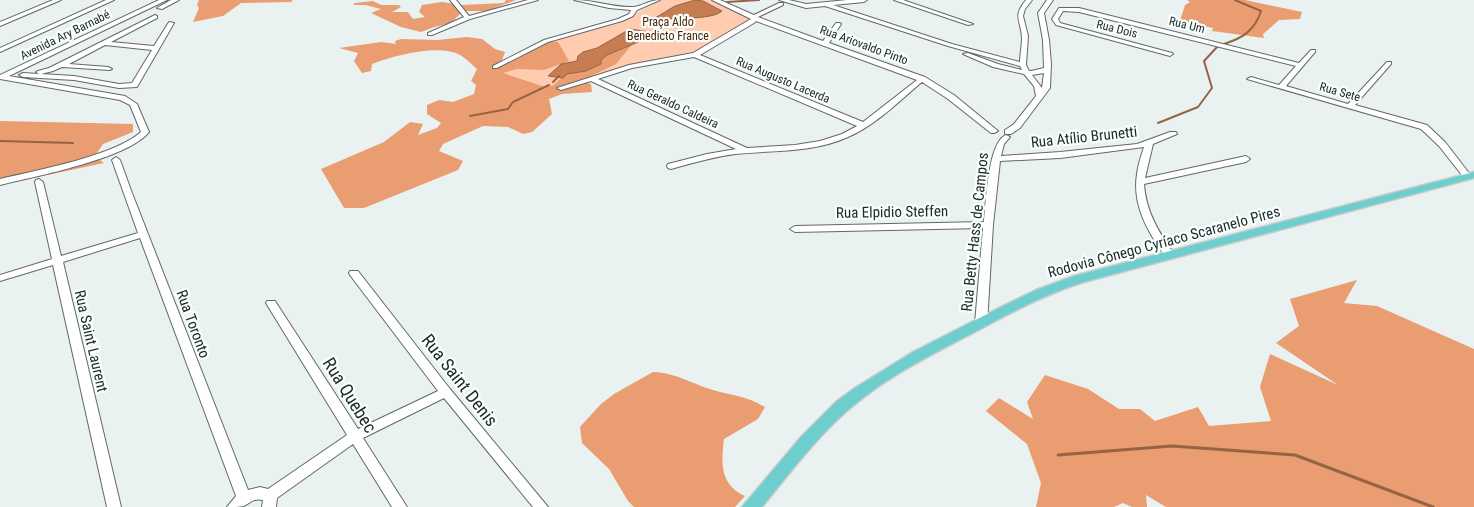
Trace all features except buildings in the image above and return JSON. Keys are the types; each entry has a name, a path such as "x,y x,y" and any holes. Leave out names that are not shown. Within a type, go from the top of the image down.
{"main road":[{"name":"Rodovia Cônego Cyríaco Scaranelo Pires","path":"752,507 804,443 854,396 906,363 1059,285 1471,176"}],"street":[{"path":"0,24 58,0"},
{"path":"0,50 111,0"},
{"name":"Avenida Ary Barnabé","path":"1,77 164,0"},
{"name":"Avenida Ary Barnabé","path":"21,75 176,0"},
{"path":"453,0 468,18"},
{"path":"430,34 468,18 534,0"},
{"path":"577,0 634,8 657,0"},
{"name":"Rua Ariovaldo Pinto","path":"715,0 755,18 922,78 951,97 994,133"},
{"path":"561,88 631,66 696,55 782,2 806,6 864,0"},
{"path":"897,0 970,24"},
{"path":"994,133 1002,129 1005,137 1017,126 1046,88 1048,69 1033,24 1020,16 1022,9 1029,0"},
{"path":"1040,97 1038,86 1022,65 1025,36 1050,0"},
{"path":"827,5 950,45 1022,65"},
{"path":"495,67 546,40 620,20 631,15 634,8"},
{"name":"Rua Um","path":"1058,24 1055,19 1057,13 1061,9 1068,9 1300,65"},
{"path":"1,77 45,72 155,18"},
{"path":"21,75 74,78 125,87 134,85 171,23"},
{"path":"825,43 838,24"},
{"name":"Rua Dois","path":"1058,24 1170,54"},
{"path":"104,43 156,48"},
{"path":"950,45 970,56 1027,74 1040,73 1048,69"},
{"path":"1281,86 1313,51"},
{"name":"Rua Augusto Lacerda","path":"696,55 862,125"},
{"path":"998,65 1006,60"},
{"path":"1350,106 1388,63"},
{"path":"32,64 44,64"},
{"path":"62,65 108,69"},
{"path":"0,182 110,152 134,142 145,132 133,104 122,98 21,75"},
{"name":"Rua Geraldo Caldeira","path":"592,78 745,151"},
{"path":"672,166 700,157 745,151 805,147 826,143 846,136 922,78"},
{"name":"Rua Sete","path":"1250,79 1424,127 1471,176"},
{"name":"Rua Betty Hass de Campos","path":"981,324 988,225 996,158 1005,137 994,133"},
{"name":"Rua Atílio Brunetti","path":"996,158 1103,151 1138,146 1173,134"},
{"path":"1149,142 1141,174 1142,207 1156,238 1170,255"},
{"path":"1141,182 1246,159"},
{"name":"Rua Toronto","path":"116,160 239,502"},
{"name":"Rua Saint Laurent","path":"39,182 114,507"},
{"name":"Rua Elpidio Steffen","path":"795,229 988,225"},
{"path":"0,278 144,234"},
{"name":"Rua Saint Denis","path":"354,273 446,392 541,507"},
{"name":"Rua Quebec","path":"271,302 400,507"},
{"path":"239,502 261,493 269,502 355,436 446,392"}],"green space":[{"name":"Praça Aldo Benedicto France","path":"662,0 711,0 752,18 700,50 622,67 556,87 539,86 489,75 537,48 564,37 616,23"}],"shaded area":[{"path":"199,0 293,0 291,2 241,3 223,16 193,22 199,8 197,5"},
{"path":"506,0 516,0 486,11 463,11 451,23 421,32 401,27 371,13 381,9 366,5 353,5 355,3 373,1 381,5 399,5 401,7 392,12 408,12 413,19 425,17 419,12 422,5 442,2 461,5 504,3"},
{"path":"695,0 703,1 722,11 702,17 655,18 675,6"},
{"path":"1187,0 1245,0 1302,12 1300,19 1279,20 1263,34 1264,38 1212,31 1213,28 1180,21 1185,5 1190,2"},
{"path":"630,29 650,32 655,35 607,55 601,60 601,64 586,71 567,74 563,78 548,76 561,64 577,61 578,56 583,52 597,48"},
{"path":"467,37 482,39 495,49 505,52 502,60 506,63 519,53 535,50 547,42 558,42 569,61 544,70 517,69 503,73 545,87 554,85 569,70 604,53 634,42 616,64 581,81 591,84 592,92 562,94 549,99 552,114 532,132 523,134 508,127 483,126 443,144 439,151 463,161 458,170 364,208 344,208 321,169 384,142 410,122 423,124 418,135 437,128 441,123 427,114 427,105 439,100 453,102 474,94 476,85 471,81 477,69 458,54 439,50 415,52 391,58 372,64 371,71 362,73 354,61 358,53 339,48 381,42 396,44 395,41 401,39 437,40"},
{"path":"0,121 133,124 133,132 103,144 95,156 104,163 0,185"},
{"path":"1357,280 1344,303 1377,306 1474,349 1474,507 1166,507 1146,495 1147,507 1132,507 1123,503 1114,507 1036,507 1041,483 1027,444 986,411 999,398 1033,419 1027,402 1045,375 1088,389 1119,409 1140,409 1155,421 1198,407 1209,426 1271,421 1260,387 1270,354 1338,385 1276,343 1299,326 1290,299"},
{"path":"653,372 677,377 713,390 746,398 765,407 758,419 724,439 722,456 724,472 731,486 745,496 735,507 634,507 628,501 609,469 582,443 580,427 601,404 614,394"}],"waterway":[{"path":"727,2 759,0"},
{"path":"1224,44 1237,39 1252,28 1261,11 1235,0"},
{"path":"1158,123 1198,107 1212,88 1204,61 1218,46"},
{"path":"553,82 559,76"},
{"path":"470,116 508,109 513,102 549,85"},
{"path":"0,141 73,143"},
{"path":"1058,455 1172,446 1295,455 1433,507"}]}
